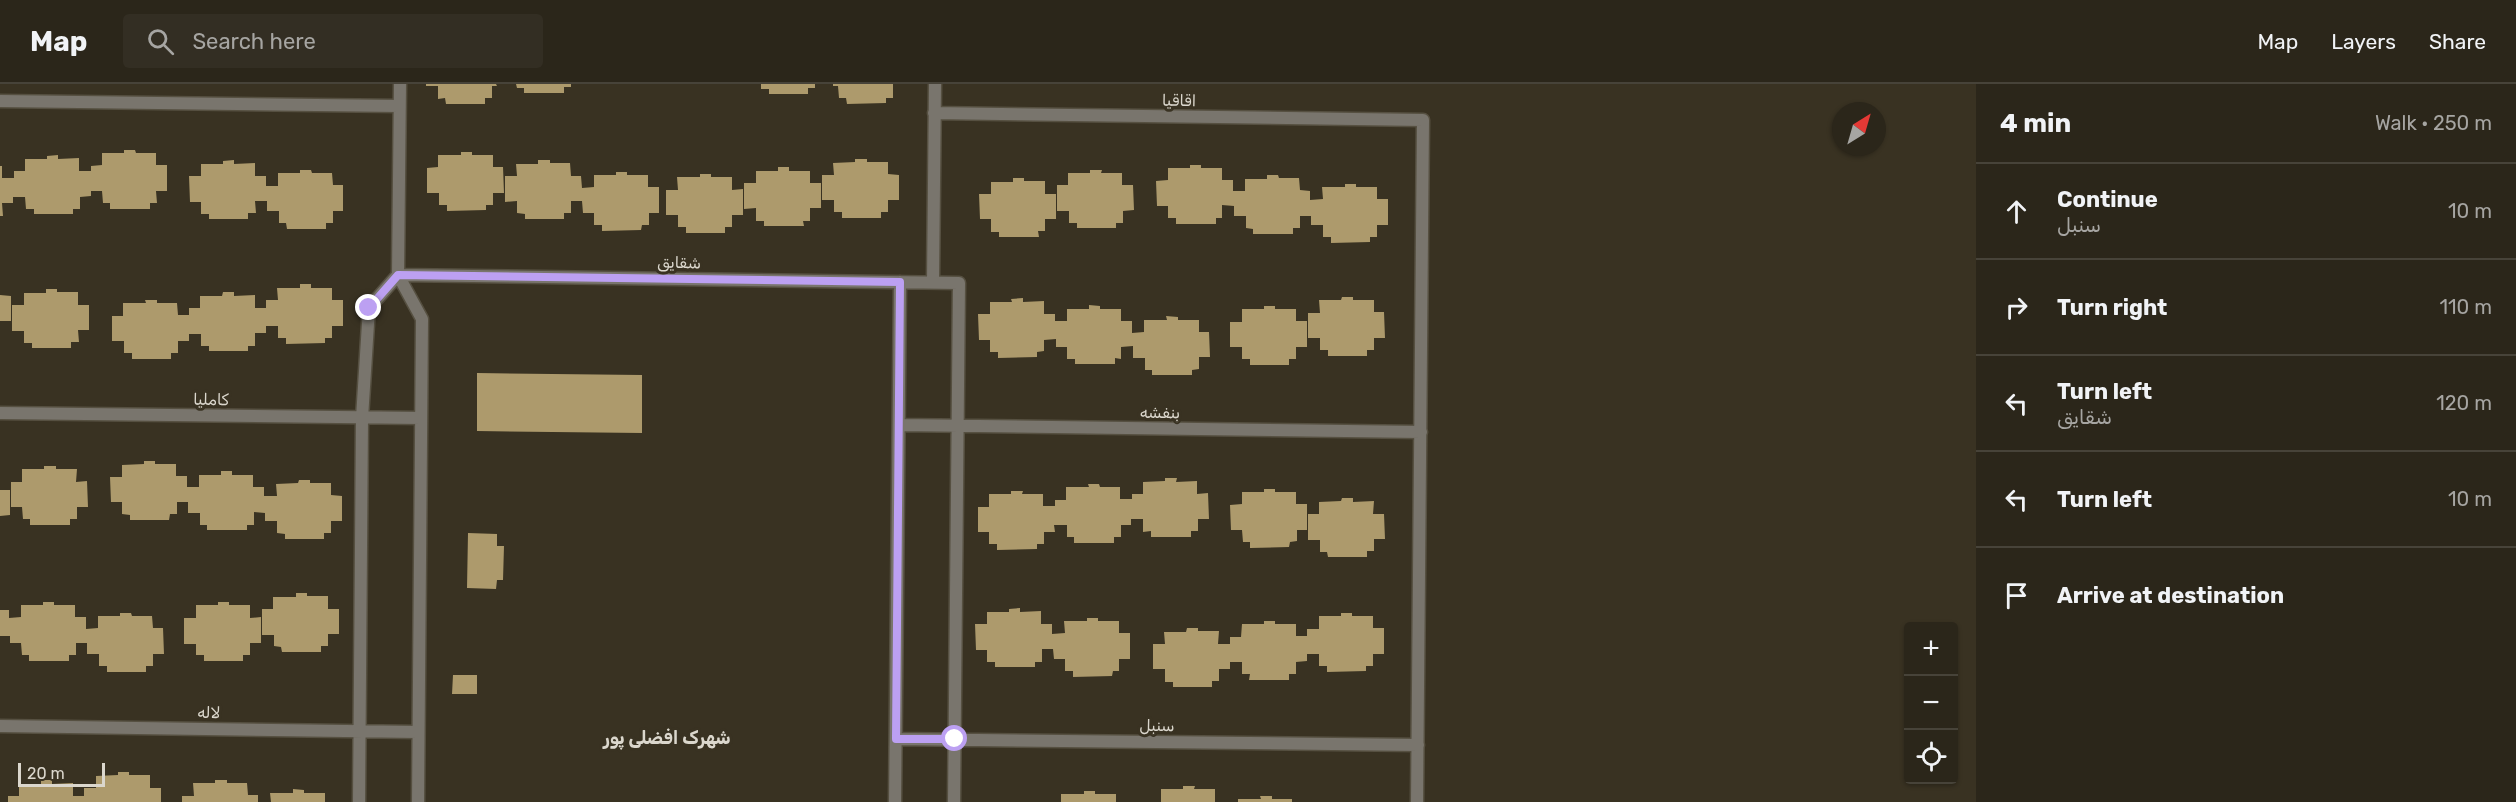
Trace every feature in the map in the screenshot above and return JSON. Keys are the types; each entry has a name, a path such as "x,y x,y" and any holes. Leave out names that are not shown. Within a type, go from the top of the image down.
{"street":[{"path":"400,84 398,275 422,319 418,802"},
{"path":"933,282 934,84"},
{"path":"0,101 399,106"},
{"name":"اقاقیا","path":"934,113 1423,120 1421,432"},
{"path":"359,802 362,418 369,308 398,275"},
{"name":"شقایق","path":"398,275 959,283 958,426"},
{"path":"896,802 900,282"},
{"name":"کاملیا","path":"0,413 421,418"},
{"name":"بنفشه","path":"899,425 1421,432"},
{"path":"954,802 958,426"},
{"path":"1417,802 1421,432"},
{"name":"لاله","path":"0,726 418,732"},
{"name":"سنبل","path":"896,739 1418,745"}],"building":[{"path":"426,84 496,84 497,86 492,86 492,98 485,98 485,104 446,104 445,98 438,99 438,86 426,86"},
{"path":"516,84 571,84 571,87 564,87 564,93 524,93 524,88 517,88"},
{"path":"761,84 815,84 815,88 808,88 808,94 769,94 769,89 761,89"},
{"path":"833,84 893,84 893,98 886,98 886,103 847,104 846,98 839,98 838,86 833,86"},
{"path":"124,150 135,150 136,153 156,153 156,165 167,165 167,191 156,191 157,203 150,203 150,209 110,209 110,203 103,203 102,191 91,191 91,196 80,197 80,209 73,209 73,214 34,214 34,209 26,209 25,197 13,197 13,203 2,203 3,216 0,216 0,166 2,166 2,178 14,178 14,171 25,171 25,159 47,159 47,156 58,155 58,159 79,158 79,171 91,171 91,166 102,165 102,153 124,153"},
{"path":"461,152 472,152 472,155 493,155 493,167 503,167 504,193 493,193 493,205 486,205 486,210 447,211 447,205 439,205 439,193 427,193 427,168 438,167 438,155 461,155"},
{"path":"855,159 867,159 867,162 888,162 888,174 899,175 899,200 888,200 888,212 881,212 881,218 842,218 842,212 834,212 834,200 822,200 822,175 834,175 833,163 855,162"},
{"path":"234,160 234,164 255,163 255,176 266,176 266,186 278,186 278,173 300,173 300,170 311,170 312,173 332,173 333,185 343,185 343,211 333,211 333,223 326,223 326,229 287,229 286,223 279,223 279,211 267,211 267,201 255,201 256,213 248,213 248,219 209,219 209,214 201,214 201,202 190,202 189,176 201,176 201,164 223,164 223,161"},
{"path":"538,160 550,160 550,163 570,163 571,176 581,176 582,188 594,187 594,175 616,175 616,172 627,172 627,175 648,175 648,187 659,187 659,213 649,213 649,225 642,225 641,230 602,231 602,225 594,225 594,213 583,213 582,201 571,201 571,213 564,213 564,219 525,219 525,214 517,213 517,201 505,202 505,176 517,176 516,164 538,164"},
{"path":"1190,165 1201,165 1201,168 1222,168 1222,180 1233,180 1233,191 1245,191 1245,179 1267,179 1267,175 1278,175 1279,178 1299,178 1300,190 1310,191 1310,200 1323,199 1322,187 1345,187 1345,184 1356,184 1356,187 1377,187 1377,199 1388,199 1388,225 1377,225 1377,237 1370,237 1370,242 1331,243 1331,237 1323,237 1323,225 1311,225 1311,216 1300,216 1300,228 1293,228 1293,234 1253,234 1253,229 1246,228 1246,216 1234,216 1234,206 1222,205 1222,218 1216,218 1216,224 1176,224 1176,218 1168,218 1168,206 1157,206 1156,181 1168,180 1168,168 1190,168"},
{"path":"778,167 789,167 789,171 810,171 810,183 821,183 821,208 810,208 810,221 803,221 804,226 764,226 764,221 756,221 756,208 744,209 744,183 756,183 756,171 778,171"},
{"path":"1090,170 1102,170 1101,173 1122,173 1122,185 1133,185 1134,210 1123,211 1123,223 1116,223 1116,228 1077,228 1077,223 1069,223 1069,211 1057,211 1057,185 1068,185 1068,173 1090,173"},
{"path":"700,174 711,174 711,177 732,177 732,190 743,189 743,215 732,215 732,227 725,227 725,233 686,233 686,227 678,227 678,215 666,215 666,190 678,190 677,177 700,177"},
{"path":"1013,178 1024,178 1024,181 1045,181 1045,194 1056,194 1056,219 1045,219 1045,231 1038,231 1039,237 999,237 999,232 991,232 991,219 980,219 979,194 991,194 991,182 1013,182"},
{"path":"300,284 311,284 311,288 332,288 332,300 343,300 343,326 332,326 332,338 325,338 325,343 286,344 286,338 278,338 278,326 266,326 266,333 255,333 255,346 248,346 248,351 209,351 209,346 201,346 201,334 189,334 189,341 178,341 178,353 171,353 171,359 132,359 132,353 124,353 124,341 112,341 112,316 123,316 123,303 146,303 145,300 157,300 157,303 177,303 178,315 189,315 189,308 200,308 200,296 222,296 223,292 234,292 234,296 255,295 255,308 266,308 266,300 278,300 277,288 300,288"},
{"path":"46,289 57,289 57,292 78,292 78,305 89,305 89,330 78,330 79,342 71,342 71,348 32,348 32,343 24,343 24,331 12,331 12,305 24,305 24,293 46,293"},
{"path":"0,295 11,296 11,321 0,321"},
{"path":"1342,297 1353,297 1353,300 1374,300 1374,312 1384,312 1385,338 1374,338 1374,350 1367,350 1367,356 1328,356 1328,350 1320,350 1320,338 1308,338 1308,313 1320,313 1319,300 1341,300"},
{"path":"1023,298 1023,302 1044,301 1044,314 1055,314 1055,321 1067,321 1067,309 1089,309 1089,305 1100,306 1100,309 1121,309 1121,321 1132,321 1132,333 1144,332 1144,320 1167,320 1166,316 1178,317 1178,320 1199,320 1199,332 1209,332 1210,357 1199,357 1199,369 1192,370 1192,375 1152,375 1152,370 1145,370 1145,358 1133,358 1133,346 1121,347 1121,359 1115,358 1115,364 1075,364 1075,359 1067,359 1067,347 1056,347 1056,339 1044,340 1044,351 1037,352 1037,357 998,358 998,352 990,352 990,340 979,340 978,314 990,314 990,302 1012,302 1011,299"},
{"path":"1264,306 1275,306 1275,309 1296,309 1296,321 1307,321 1307,347 1296,347 1296,359 1289,359 1289,365 1250,365 1250,359 1242,359 1242,347 1230,347 1230,322 1242,322 1242,309 1264,309"},
{"path":"477,373 642,375 642,433 477,431"},
{"path":"144,461 155,461 155,464 176,464 176,476 187,476 187,487 199,487 199,475 221,475 221,471 232,471 232,475 253,475 253,487 264,487 264,496 277,496 276,484 298,483 299,480 310,480 310,483 331,483 331,495 342,496 342,521 331,521 331,533 324,533 324,539 285,539 285,534 277,533 277,521 265,521 265,513 254,512 254,525 247,525 247,530 207,530 207,525 200,525 200,513 188,513 188,502 177,502 177,514 170,514 169,520 130,520 130,515 122,514 122,502 111,502 110,477 122,477 122,465 144,464"},
{"path":"44,466 56,466 56,469 77,469 76,482 87,481 88,507 77,507 77,519 70,519 70,525 30,525 30,519 23,519 22,507 11,507 11,482 22,482 22,469 44,469"},
{"path":"1165,478 1177,478 1176,482 1197,481 1197,494 1208,493 1209,519 1198,519 1198,531 1191,531 1191,537 1151,537 1151,531 1143,532 1143,519 1131,519 1131,525 1121,525 1121,537 1114,537 1114,543 1074,543 1074,537 1067,537 1067,525 1054,525 1055,532 1044,532 1044,544 1037,544 1037,549 997,550 997,544 989,544 989,532 978,532 978,507 989,507 989,494 1011,494 1011,491 1023,491 1022,494 1043,494 1043,506 1055,506 1055,500 1066,500 1066,487 1089,487 1088,484 1099,484 1100,487 1120,487 1120,499 1132,499 1132,494 1143,494 1143,482 1165,481"},
{"path":"1264,489 1275,489 1275,492 1296,492 1296,504 1307,504 1307,530 1297,530 1297,541 1290,542 1289,547 1250,548 1250,542 1243,542 1242,530 1231,530 1230,505 1242,504 1242,492 1264,492"},
{"path":"0,490 10,490 10,515 0,516"},
{"path":"1342,498 1353,498 1353,502 1374,501 1373,514 1384,514 1385,539 1374,539 1374,551 1367,551 1367,557 1328,557 1327,552 1320,552 1320,540 1308,540 1308,514 1319,514 1319,502 1341,501"},
{"path":"468,533 497,534 497,546 504,546 503,580 497,580 496,589 467,588"},
{"path":"296,593 307,593 307,596 328,596 328,609 339,609 339,634 328,634 328,646 321,646 321,652 282,652 281,647 274,646 274,635 262,635 262,609 273,609 273,597 296,597"},
{"path":"43,602 54,602 54,605 75,605 75,617 86,617 86,629 98,628 98,616 120,616 120,613 131,613 132,616 152,616 153,628 163,628 164,654 153,654 153,666 146,666 146,672 107,672 107,666 99,666 99,654 87,654 87,643 76,643 76,655 69,655 69,661 29,661 29,655 22,655 21,643 10,643 10,636 0,636 0,610 9,610 9,618 21,617 21,605 43,605"},
{"path":"218,602 229,602 229,605 250,605 250,618 261,617 261,643 250,643 250,655 243,655 243,661 204,661 204,655 196,655 196,644 184,644 184,618 196,618 196,605 218,605"},
{"path":"1020,608 1020,612 1041,611 1041,624 1052,624 1052,634 1065,633 1064,621 1087,621 1087,618 1098,618 1098,621 1119,621 1119,633 1130,633 1130,659 1119,659 1119,671 1113,671 1112,676 1073,677 1073,671 1065,671 1065,659 1054,659 1053,649 1042,649 1042,662 1035,662 1035,667 995,667 995,662 987,662 987,650 976,650 975,624 987,624 987,612 1009,612 1009,609"},
{"path":"1341,613 1352,613 1352,616 1373,616 1373,628 1384,628 1384,654 1373,654 1373,666 1366,666 1366,671 1327,672 1327,666 1319,666 1319,654 1307,654 1307,661 1296,662 1296,674 1289,674 1289,680 1249,680 1250,674 1242,674 1242,662 1230,662 1230,669 1219,669 1219,681 1212,681 1212,687 1173,687 1173,682 1165,682 1165,669 1153,669 1153,644 1165,644 1164,632 1186,632 1187,628 1198,628 1198,631 1219,631 1218,644 1230,644 1230,637 1241,637 1242,624 1264,624 1264,621 1275,621 1275,624 1296,624 1296,636 1307,636 1307,629 1319,629 1319,616 1341,616"},
{"path":"453,675 477,675 477,694 452,694"},
{"path":"118,772 129,772 129,775 150,775 150,788 161,788 161,802 8,802 8,796 19,796 19,784 41,784 41,780 52,780 52,784 73,783 73,796 84,796 84,788 96,788 96,776 118,775"},
{"path":"215,780 227,780 227,783 247,783 248,795 258,795 258,802 182,802 182,796 194,796 193,783 215,783"},
{"path":"1183,786 1195,786 1194,789 1215,789 1215,802 1161,802 1161,789 1183,789"},
{"path":"293,789 304,790 304,793 325,793 325,802 271,802 270,793 293,793"},
{"path":"1084,791 1095,791 1095,794 1116,794 1116,802 1061,802 1061,794 1084,794"},
{"path":"1260,796 1272,796 1272,799 1292,799 1292,802 1238,802 1238,799 1261,799"}],"district":[{"name":"شهرک افضلی ‌پور","path":"667,738"}],"route":[{"path":"369,308 398,275 900,282 896,739 955,739"}]}
